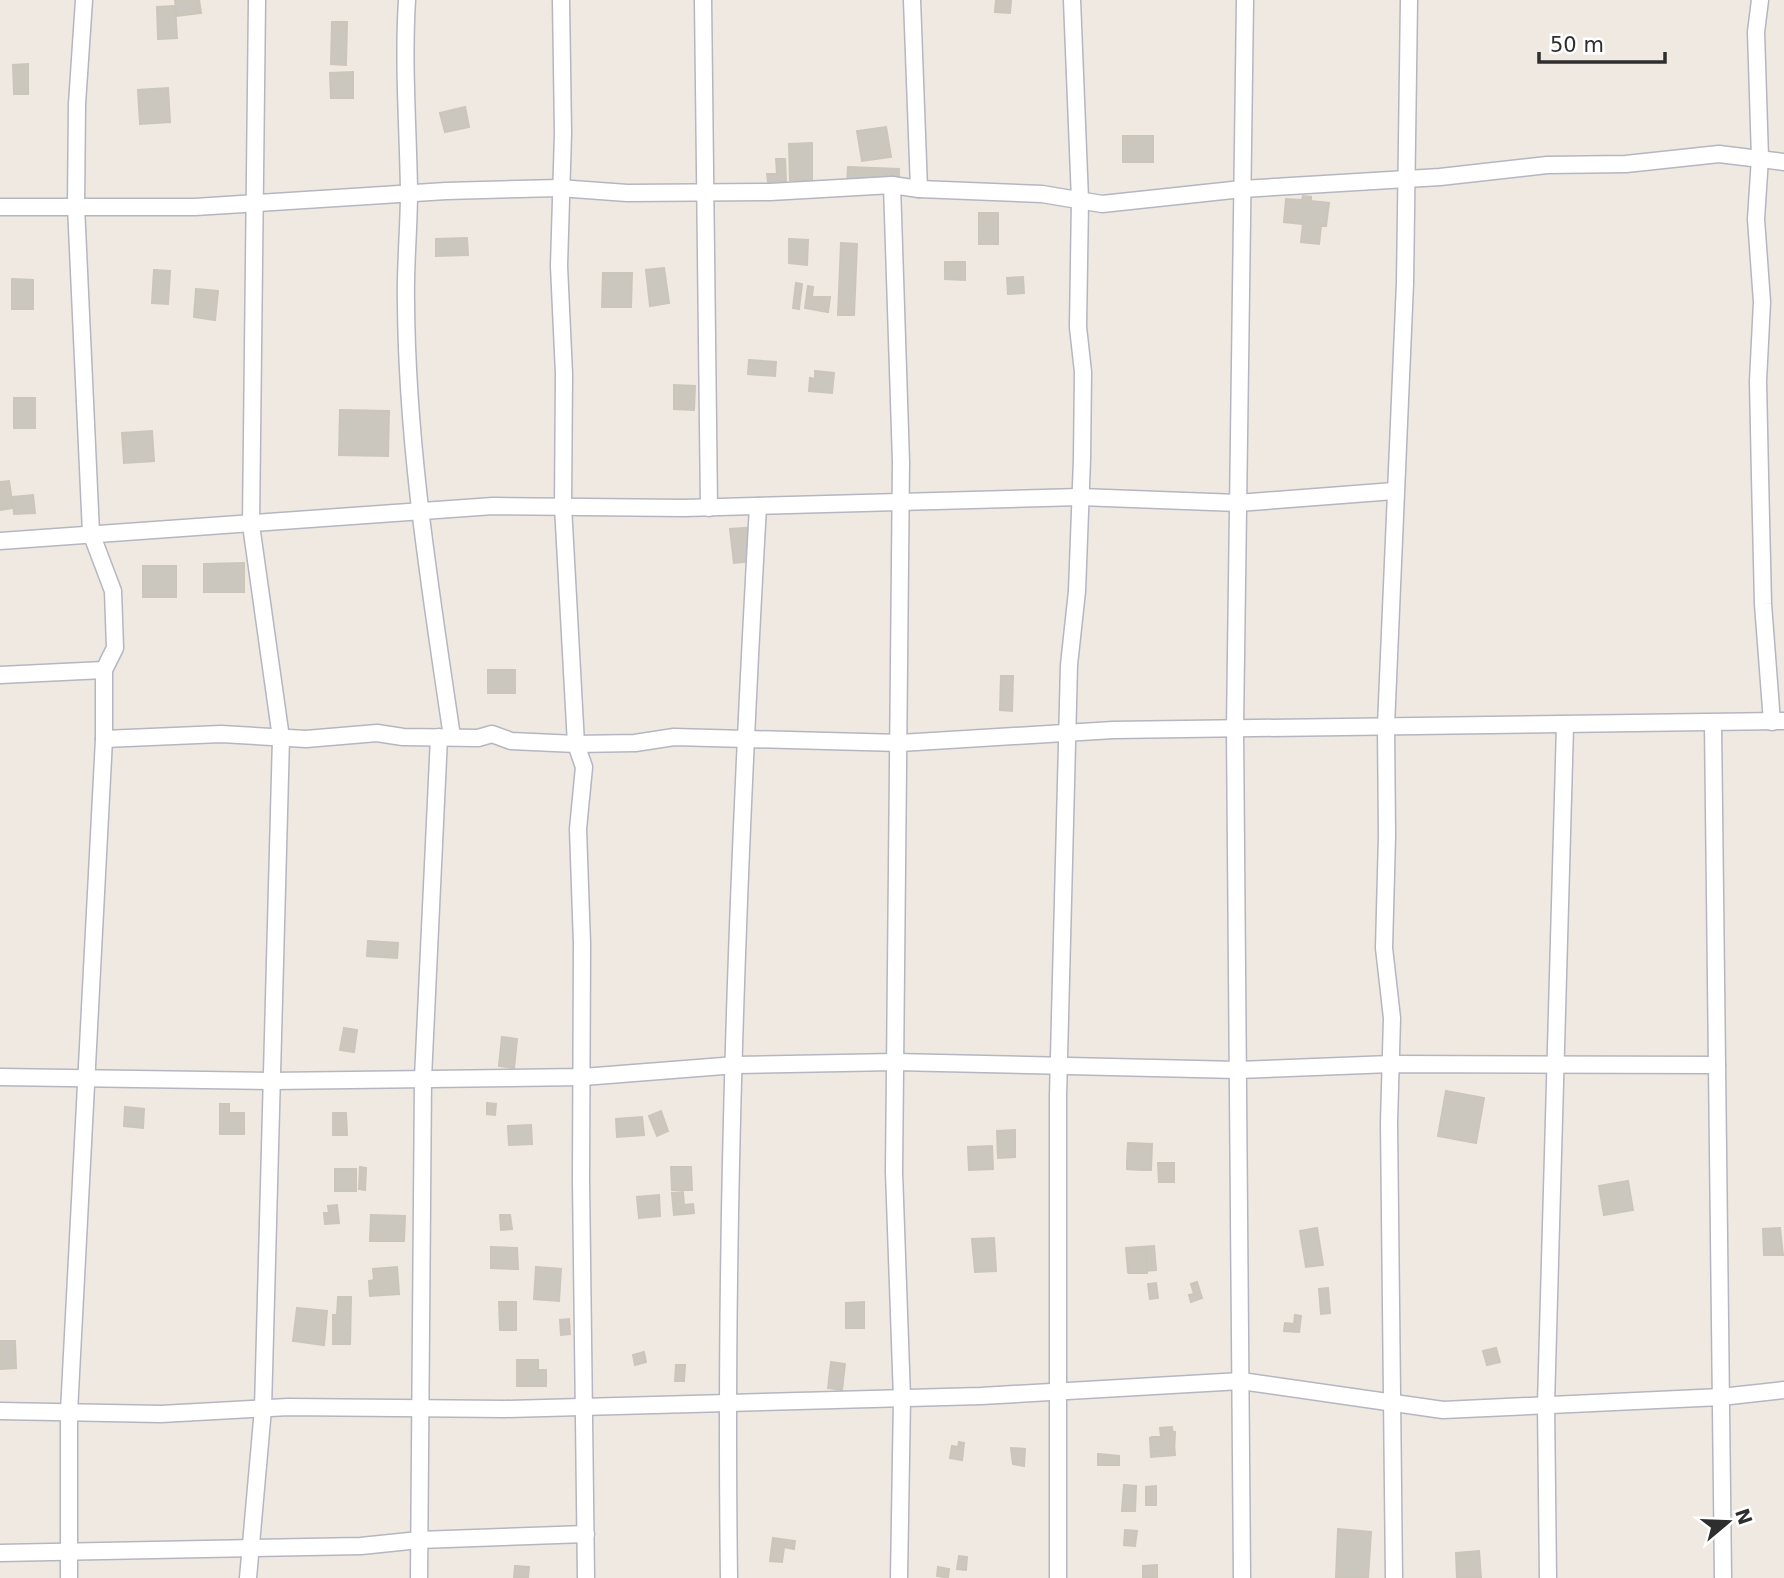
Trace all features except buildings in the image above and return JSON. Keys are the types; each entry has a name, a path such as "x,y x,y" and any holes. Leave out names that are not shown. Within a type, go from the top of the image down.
{"street":[{"path":"69,1578 69,1412 104,739 104,670 115,648 113,591 91,533 76,206 77,104 85,0"},
{"path":"248,1578 262,1409 281,738 251,525 257,0"},
{"path":"407,0 404,48 409,193 405,304 419,512 445,737 423,1078 419,1578"},
{"path":"561,0 563,133 559,188 562,506 576,744 584,767 578,829 583,1077 586,1578"},
{"path":"703,0 709,508"},
{"path":"912,0 919,189"},
{"path":"1058,1578 1059,1064 1066,735 1080,497 1080,200 1072,0"},
{"path":"1242,1578 1235,728 1245,0"},
{"path":"1394,1578 1392,1018 1384,948 1386,726 1405,283 1409,0"},
{"path":"104,739 221,734 281,738 377,733 478,738 492,734 511,741 576,744 635,743 674,737 900,743 1066,735 1112,730 1778,722 1763,604 1760,502 1758,381 1762,302 1756,219 1760,158 1756,32 1760,0"},
{"path":"0,207 76,206 120,209 253,204 409,193 559,188 627,193 770,192 892,184 919,189 1042,194 1102,204 1153,201 1182,194 1242,189 1547,165 1626,164 1719,154 1784,162"},
{"path":"892,184 901,502 894,1172 902,1398 899,1578"},
{"path":"0,541 419,512 562,506 709,508 1080,497 1238,503 1394,491"},
{"path":"729,1578 727,1402 736,1065 745,739 758,506"},
{"path":"0,675 104,670"},
{"path":"1713,723 1723,1578"},
{"path":"1548,1578 1546,1404 1565,726"},
{"path":"0,1077 271,1081 583,1077 736,1065 895,1062 1238,1070 1391,1064 1717,1065"},
{"path":"0,1411 161,1414 262,1409 584,1407 902,1398 1241,1381 1443,1410 1721,1396 1784,1390"},
{"path":"0,1553 249,1546 360,1546 419,1540 586,1534"}]}
